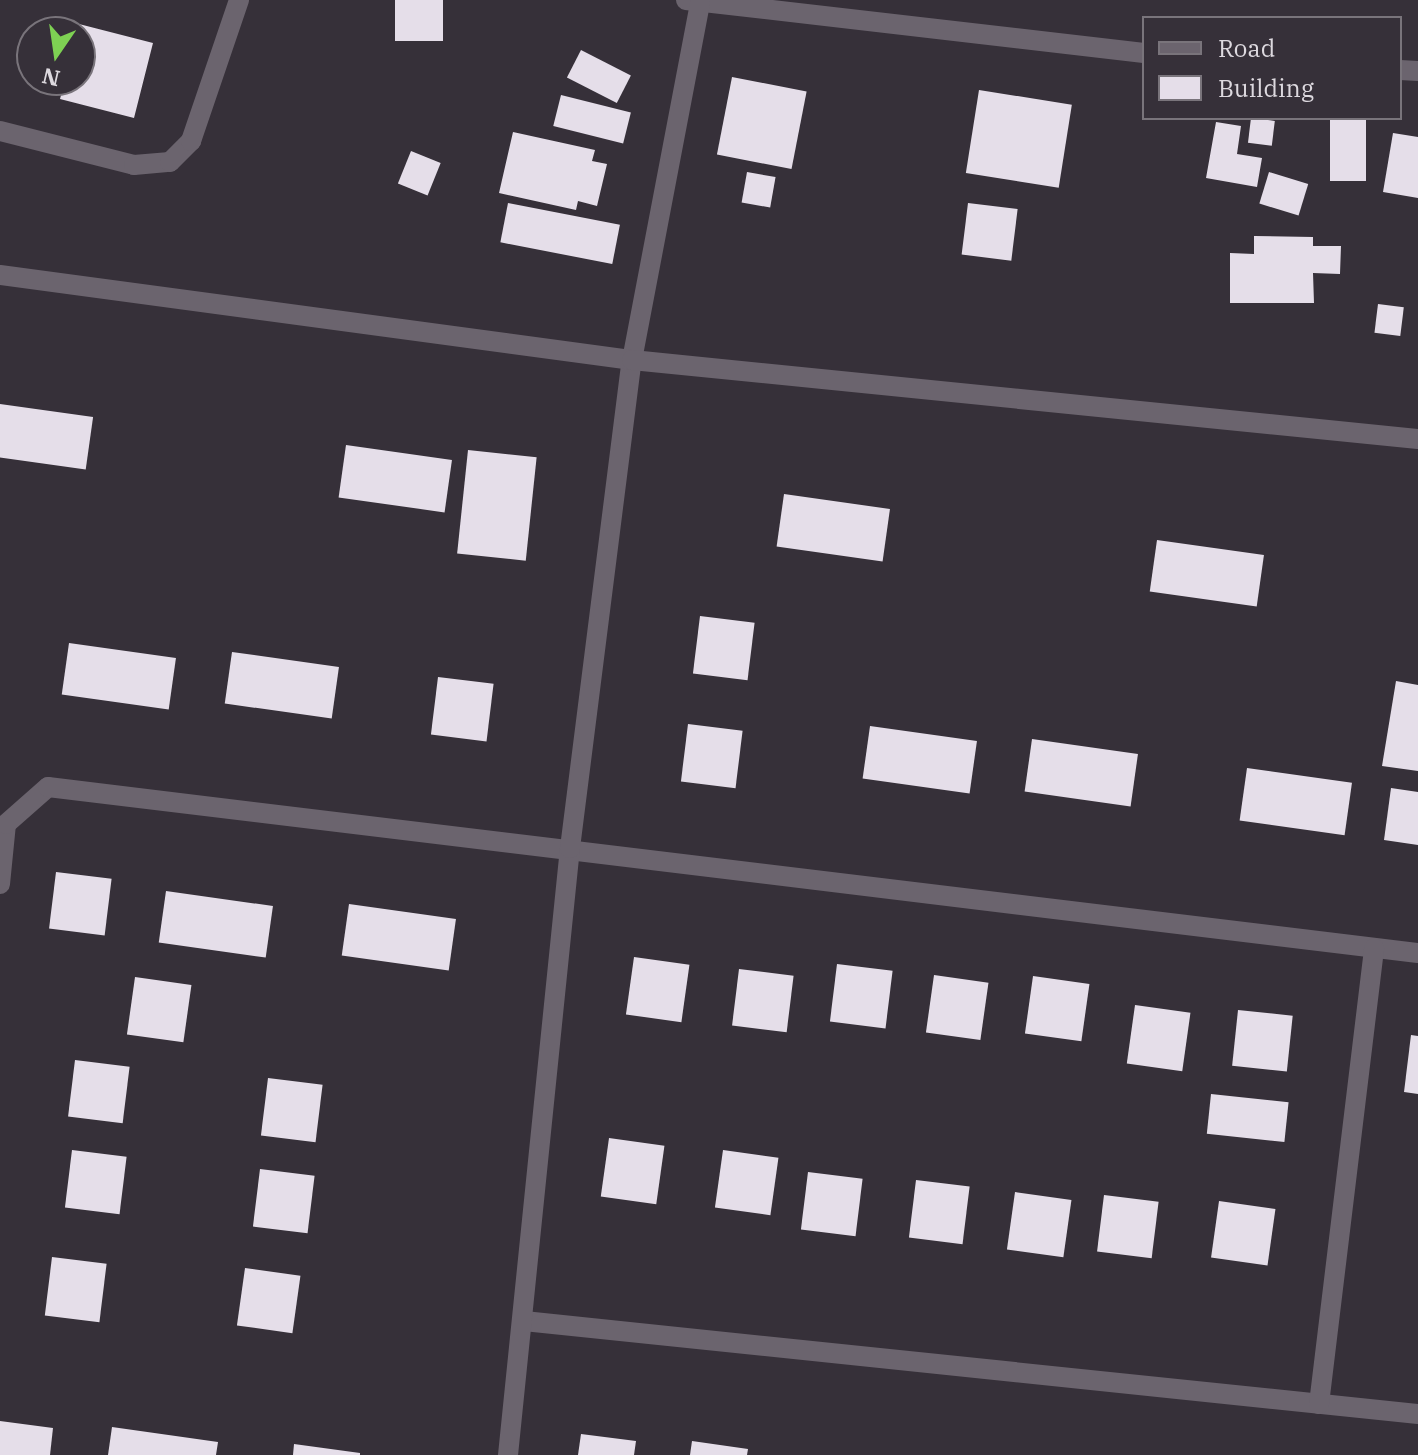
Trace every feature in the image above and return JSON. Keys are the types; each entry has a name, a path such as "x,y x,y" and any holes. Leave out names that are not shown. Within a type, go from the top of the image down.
{"street":[{"path":"0,131 134,165 170,162 191,141 239,0"},
{"path":"508,1455 570,848 632,360 693,2 1142,53"},
{"path":"0,275 632,360 1418,439"},
{"path":"0,884 6,824 48,787 1418,953"},
{"path":"1319,1404 1374,948"},
{"path":"524,1321 1418,1414"}],"building":[{"path":"395,0 443,0 443,41 395,41"},
{"path":"96,28 153,43 134,118 60,99 61,96 96,96"},
{"path":"581,50 631,75 617,103 567,78"},
{"path":"732,77 807,92 792,169 717,155"},
{"path":"979,90 1072,105 1059,188 966,173"},
{"path":"561,95 631,112 623,143 553,126"},
{"path":"1251,120 1275,121 1272,146 1248,143"},
{"path":"1330,120 1366,120 1366,181 1330,181"},
{"path":"1216,122 1241,126 1237,154 1262,158 1257,187 1206,178"},
{"path":"513,132 595,150 592,161 607,164 597,206 578,201 576,210 499,193"},
{"path":"1393,133 1418,137 1418,198 1383,192"},
{"path":"411,151 441,163 428,195 398,183"},
{"path":"747,172 776,177 770,208 742,203"},
{"path":"1269,172 1308,184 1299,216 1259,204"},
{"path":"508,203 620,225 612,264 500,242"},
{"path":"968,203 1018,209 1011,261 962,255"},
{"path":"1254,236 1313,237 1313,246 1341,246 1340,274 1313,273 1314,303 1230,303 1230,253 1254,254"},
{"path":"1378,304 1404,307 1400,336 1374,333"},
{"path":"0,404 93,417 86,470 0,458"},
{"path":"346,445 452,460 445,512 339,497"},
{"path":"468,450 537,457 526,561 457,553"},
{"path":"784,494 890,509 883,561 777,546"},
{"path":"1157,540 1264,555 1257,607 1150,591"},
{"path":"700,616 755,623 748,680 693,674"},
{"path":"69,643 176,658 169,710 62,694"},
{"path":"232,652 339,667 332,719 225,703"},
{"path":"438,677 494,684 487,741 431,735"},
{"path":"1396,681 1418,685 1418,771 1382,766"},
{"path":"688,724 743,731 736,788 681,782"},
{"path":"870,726 977,741 970,794 863,778"},
{"path":"1032,739 1138,754 1131,806 1025,791"},
{"path":"1247,768 1352,783 1345,835 1240,820"},
{"path":"1391,788 1418,792 1418,845 1384,840"},
{"path":"56,872 112,879 105,935 49,929"},
{"path":"166,891 273,906 266,958 159,942"},
{"path":"349,904 456,919 449,971 342,955"},
{"path":"634,957 689,965 681,1022 626,1014"},
{"path":"837,964 893,971 886,1028 830,1022"},
{"path":"739,969 794,976 787,1032 732,1026"},
{"path":"934,975 988,983 980,1040 926,1032"},
{"path":"1033,976 1089,984 1081,1041 1025,1033"},
{"path":"135,977 191,985 183,1042 127,1034"},
{"path":"1135,1005 1190,1013 1182,1071 1127,1063"},
{"path":"1238,1010 1293,1016 1287,1071 1232,1066"},
{"path":"1411,1035 1418,1036 1418,1094 1404,1092"},
{"path":"75,1060 130,1067 123,1123 68,1117"},
{"path":"268,1078 323,1085 316,1142 261,1136"},
{"path":"1211,1094 1289,1102 1284,1142 1207,1134"},
{"path":"609,1138 664,1146 656,1204 601,1196"},
{"path":"72,1150 127,1157 120,1214 65,1208"},
{"path":"723,1150 778,1158 770,1215 715,1207"},
{"path":"260,1169 315,1176 308,1233 253,1227"},
{"path":"808,1172 863,1179 856,1236 801,1230"},
{"path":"916,1180 970,1187 963,1244 909,1238"},
{"path":"1015,1192 1071,1200 1063,1257 1007,1249"},
{"path":"1104,1195 1159,1202 1152,1258 1097,1252"},
{"path":"1219,1201 1275,1209 1268,1265 1211,1257"},
{"path":"52,1257 107,1264 99,1322 45,1316"},
{"path":"245,1268 300,1276 292,1333 237,1325"},
{"path":"0,1421 53,1428 50,1455 0,1455"},
{"path":"112,1427 218,1442 216,1455 108,1455"},
{"path":"581,1434 636,1441 634,1455 578,1455"},
{"path":"692,1441 748,1449 747,1455 690,1455"},
{"path":"294,1444 360,1453 360,1455 293,1455"}]}
